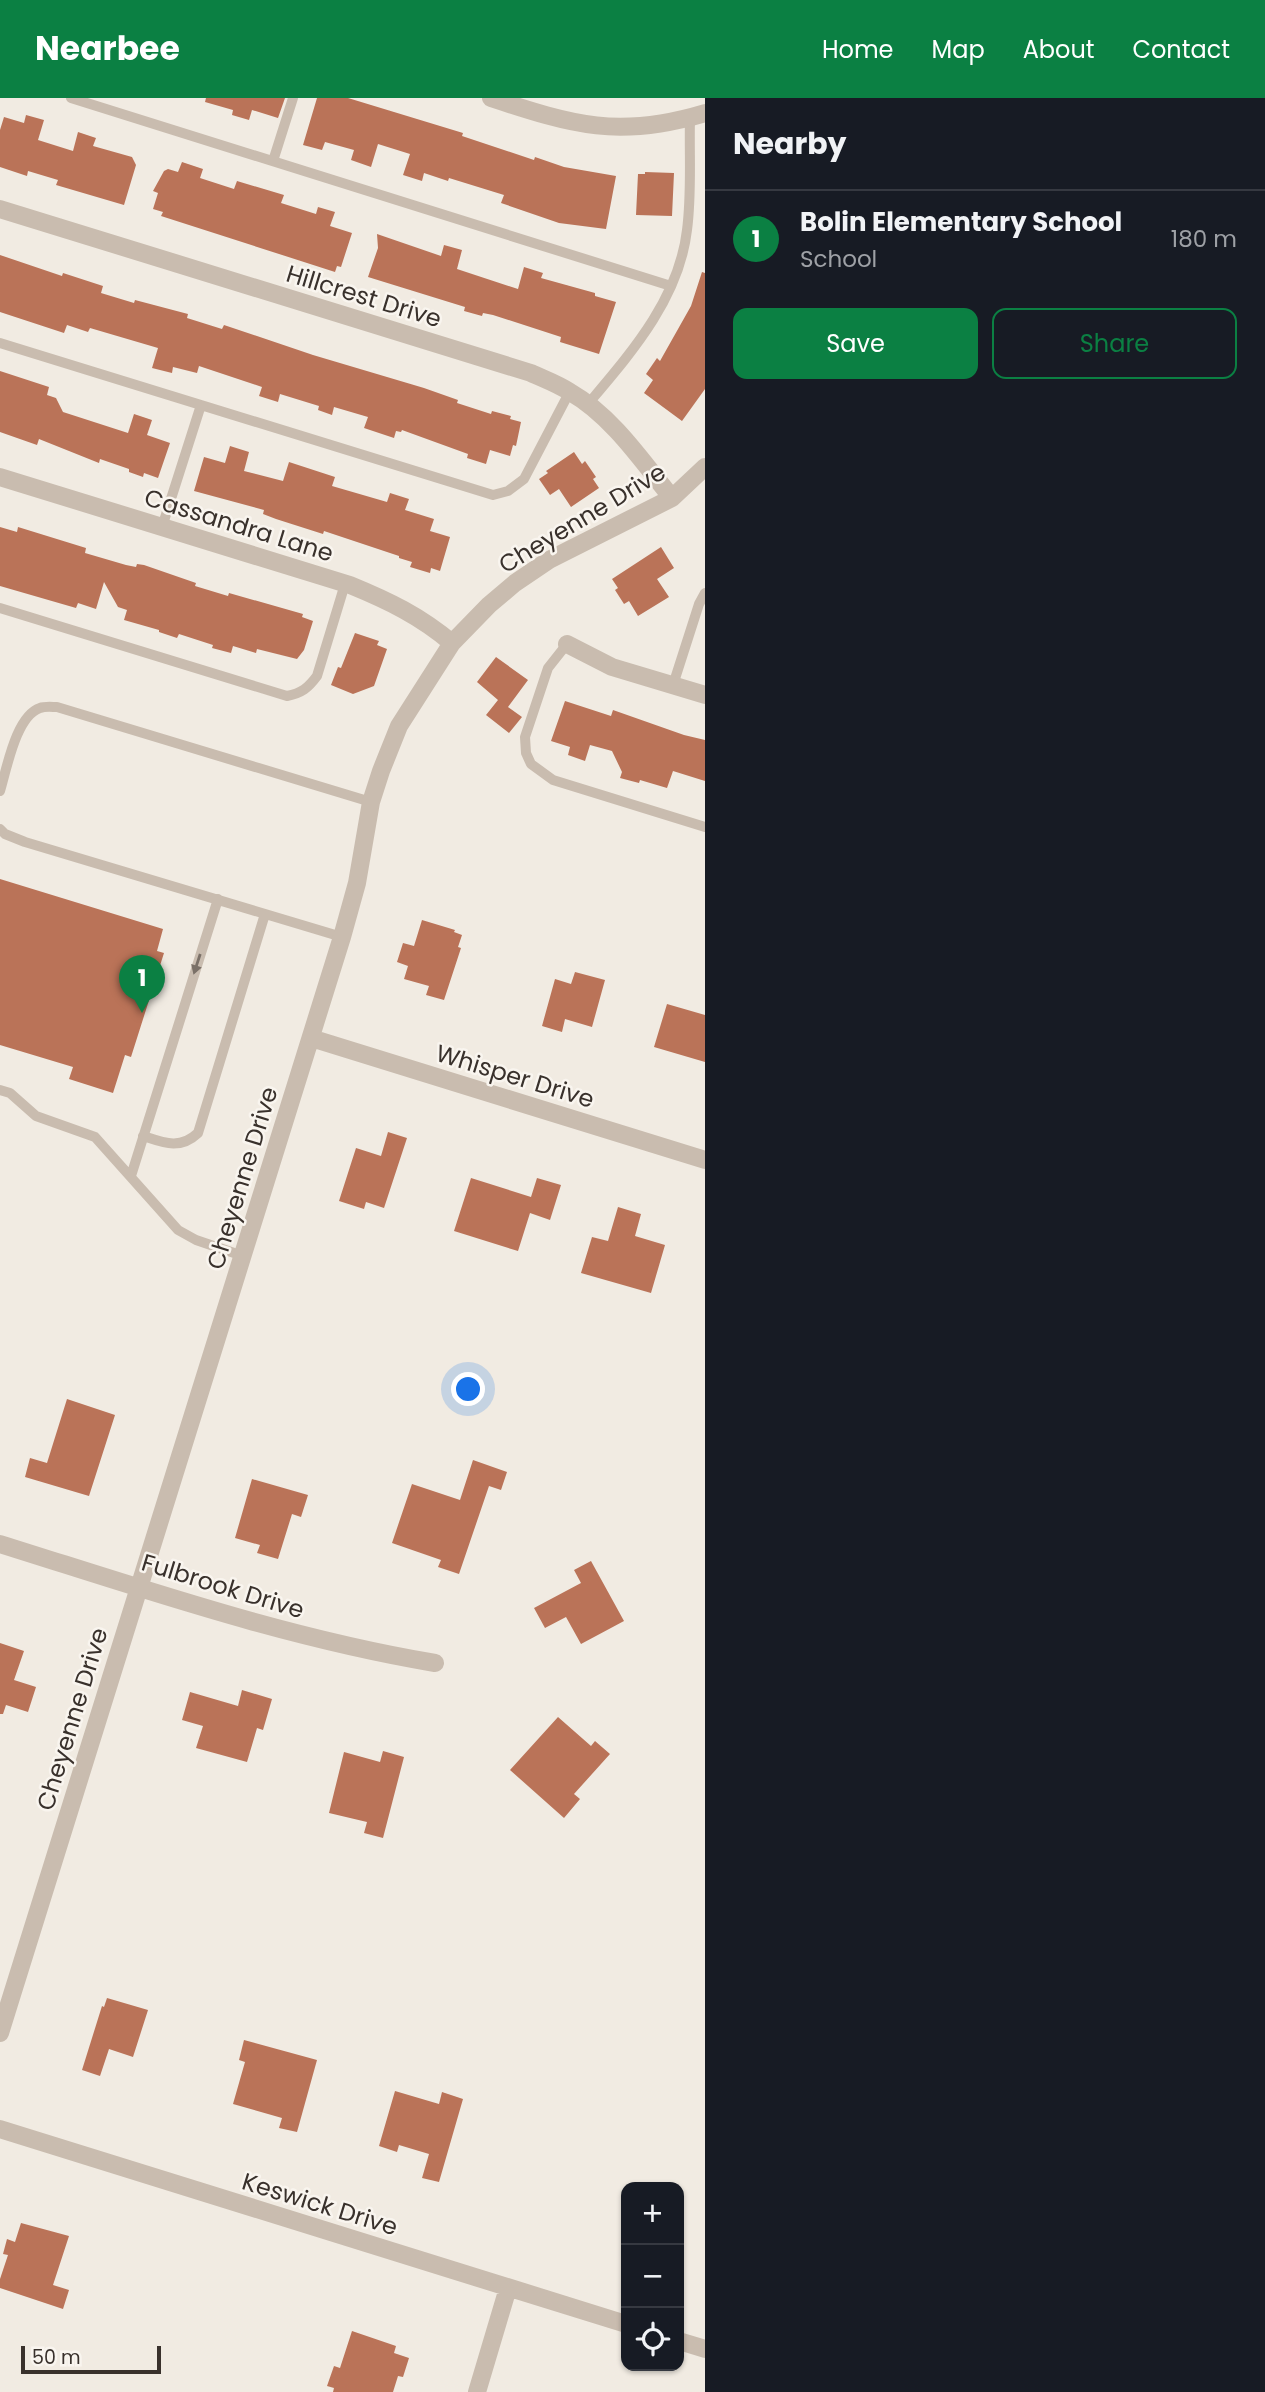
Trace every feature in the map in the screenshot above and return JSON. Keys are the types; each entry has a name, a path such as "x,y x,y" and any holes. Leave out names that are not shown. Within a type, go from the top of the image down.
{"street":[{"path":"491,98 589,126 652,126 698,115"},
{"name":"Hillcrest Drive","path":"0,209 531,373 570,391 588,404 619,433 672,498"},
{"name":"Cheyenne Drive","path":"0,2033 342,937 357,883 371,802 399,726 452,643 489,605 549,560 672,498 705,467"},
{"name":"Cassandra Lane","path":"0,477 345,584 386,600 427,622 452,643"},
{"path":"567,644 612,667 705,695"},
{"name":"Whisper Drive","path":"311,1038 705,1160"},
{"name":"Fulbrook Drive","path":"0,1544 292,1633 386,1655 435,1663"},
{"name":"Keswick Drive","path":"0,2129 621,2323"},
{"path":"477,2392 508,2288"},
{"path":"684,2343 705,2349"}],"lane":[{"path":"71,98 671,286"},
{"path":"273,161 293,98"},
{"path":"588,404 630,354 666,299 671,286 684,247 687,228 698,115"},
{"path":"0,343 493,495 508,491 524,479 570,391"},
{"path":"162,527 201,405"},
{"path":"0,608 287,696 308,688 317,676 345,584"},
{"path":"673,685 705,593"},
{"path":"567,644 548,668 525,737 526,753 531,764 553,779 705,827"},
{"path":"0,791 5,756 22,724 32,712 42,707 57,707 371,802"},
{"path":"0,829 5,834 25,842 342,937"},
{"path":"131,1175 218,899"},
{"path":"143,1136 173,1145 191,1140 198,1133 265,914"},
{"path":"0,1090 10,1093 36,1115 95,1136 178,1230 196,1240 243,1256"}],"building":[{"path":"206,98 285,98 278,118 252,110 249,120 232,115 233,110 205,102"},
{"path":"317,98 348,98 463,133 462,136 534,160 535,157 564,167 616,176 606,229 559,223 501,203 504,195 449,178 448,181 424,173 422,181 403,175 410,154 378,144 371,167 351,160 354,150 325,142 322,150 303,145"},
{"path":"26,115 44,120 38,140 73,151 78,132 96,138 93,146 132,157 136,165 124,205 56,185 58,180 28,171 27,176 0,167 0,130 4,117 24,123"},
{"path":"182,162 203,169 200,178 234,189 237,181 284,195 281,203 316,214 318,207 335,212 330,226 352,233 341,267 337,266 335,272 161,216 163,212 153,209 158,193 153,191 164,171 168,169 178,172"},
{"path":"674,173 672,216 636,215 638,174"},
{"path":"377,234 441,256 444,245 462,250 457,269 518,289 524,267 543,273 541,278 595,293 595,296 616,302 599,354 560,342 561,337 493,315 483,313 482,316 464,311 465,307 368,277 378,248"},
{"path":"0,255 62,276 63,273 103,286 101,293 188,314 187,318 222,329 224,325 424,388 491,414 492,411 511,416 510,419 521,422 516,446 513,445 510,456 490,450 486,464 467,458 468,454 402,430 396,431 394,438 364,428 368,417 334,407 332,415 318,410 319,406 280,394 278,402 259,396 262,387 199,366 197,373 173,367 172,373 152,368 158,348 90,328 88,332 67,325 64,333 0,312"},
{"path":"702,272 705,273 705,389 682,421 644,393 653,380 646,374 657,358 660,361 691,306"},
{"path":"0,371 49,387 47,395 56,398 63,412 128,433 134,414 152,420 147,435 170,443 158,478 144,473 143,477 100,459 99,463 39,439 37,445 0,432"},
{"path":"230,446 249,452 244,471 283,481 289,462 335,477 332,486 387,502 390,493 409,499 405,510 434,519 430,531 450,537 440,571 431,568 430,573 410,567 412,562 399,556 324,531 323,534 276,519 263,514 264,510 194,491 204,457 225,463"},
{"path":"574,452 582,464 585,461 596,477 593,479 599,488 571,507 559,489 550,495 539,479"},
{"path":"0,527 17,532 18,527 86,548 85,553 126,565 144,565 196,583 195,586 303,614 302,617 313,621 304,650 297,659 257,649 256,653 233,646 231,653 179,634 177,638 159,632 124,620 127,610 118,607 104,582 96,609 78,603 76,608 0,586"},
{"path":"661,547 674,568 657,579 669,597 638,616 629,601 624,604 612,579"},
{"path":"355,633 379,641 377,645 387,649 374,686 353,694 331,685"},
{"path":"496,657 528,680 508,707 522,717 509,733 486,715 498,700 477,682"},
{"path":"565,701 611,716 613,710 705,740 705,781 673,771 667,788 640,780 639,783 620,778 622,772 612,751 590,745 585,761 568,755 570,747 551,741"},
{"path":"0,879 163,929 157,951 164,953 131,1057 125,1055 113,1093 69,1079 73,1067 0,1045"},
{"path":"422,920 455,930 454,932 462,935 458,947 461,948 444,1000 426,995 429,986 404,979 408,966 397,962 403,943 414,946"},
{"path":"575,972 605,980 592,1027 565,1019 562,1032 542,1026 555,979 571,984"},
{"path":"667,1004 705,1015 705,1062 654,1047"},
{"path":"388,1132 407,1138 384,1208 366,1202 364,1209 339,1201 356,1148 381,1156"},
{"path":"471,1178 531,1197 537,1178 561,1185 550,1220 530,1213 518,1251 454,1231"},
{"path":"618,1207 641,1214 635,1236 665,1245 651,1293 581,1273 592,1237 608,1241"},
{"path":"67,1399 115,1415 89,1496 25,1477 30,1458 47,1463"},
{"path":"473,1460 507,1472 501,1490 489,1486 459,1574 438,1567 441,1560 392,1543 412,1484 460,1500"},
{"path":"252,1479 308,1495 301,1517 292,1514 278,1559 257,1553 260,1545 235,1538"},
{"path":"591,1561 624,1621 581,1644 566,1617 545,1628 534,1608 581,1583 574,1570"},
{"path":"0,1643 24,1651 14,1680 36,1687 28,1712 6,1705 3,1714 0,1714"},
{"path":"242,1690 272,1699 263,1730 257,1728 247,1762 196,1748 203,1726 182,1720 190,1692 238,1706"},
{"path":"558,1717 591,1746 595,1741 610,1754 574,1794 580,1799 564,1818 510,1770"},
{"path":"383,1751 404,1757 383,1838 364,1833 367,1822 329,1813 344,1752 380,1762"},
{"path":"107,1998 148,2010 133,2057 109,2049 100,2076 82,2070"},
{"path":"244,2040 317,2060 297,2132 279,2128 282,2118 233,2104 245,2062 239,2060"},
{"path":"395,2091 439,2104 442,2092 463,2099 439,2182 422,2178 429,2154 399,2145 397,2152 379,2146"},
{"path":"21,2223 69,2236 53,2285 69,2290 63,2309 0,2288 0,2279 8,2255 3,2254 7,2239 15,2242"},
{"path":"352,2331 396,2346 394,2353 409,2358 403,2377 398,2376 393,2392 333,2392 334,2388 327,2386 334,2366 340,2368"}],"place":[{"name":"Bolin Elementary School","path":"142,1013"}]}
